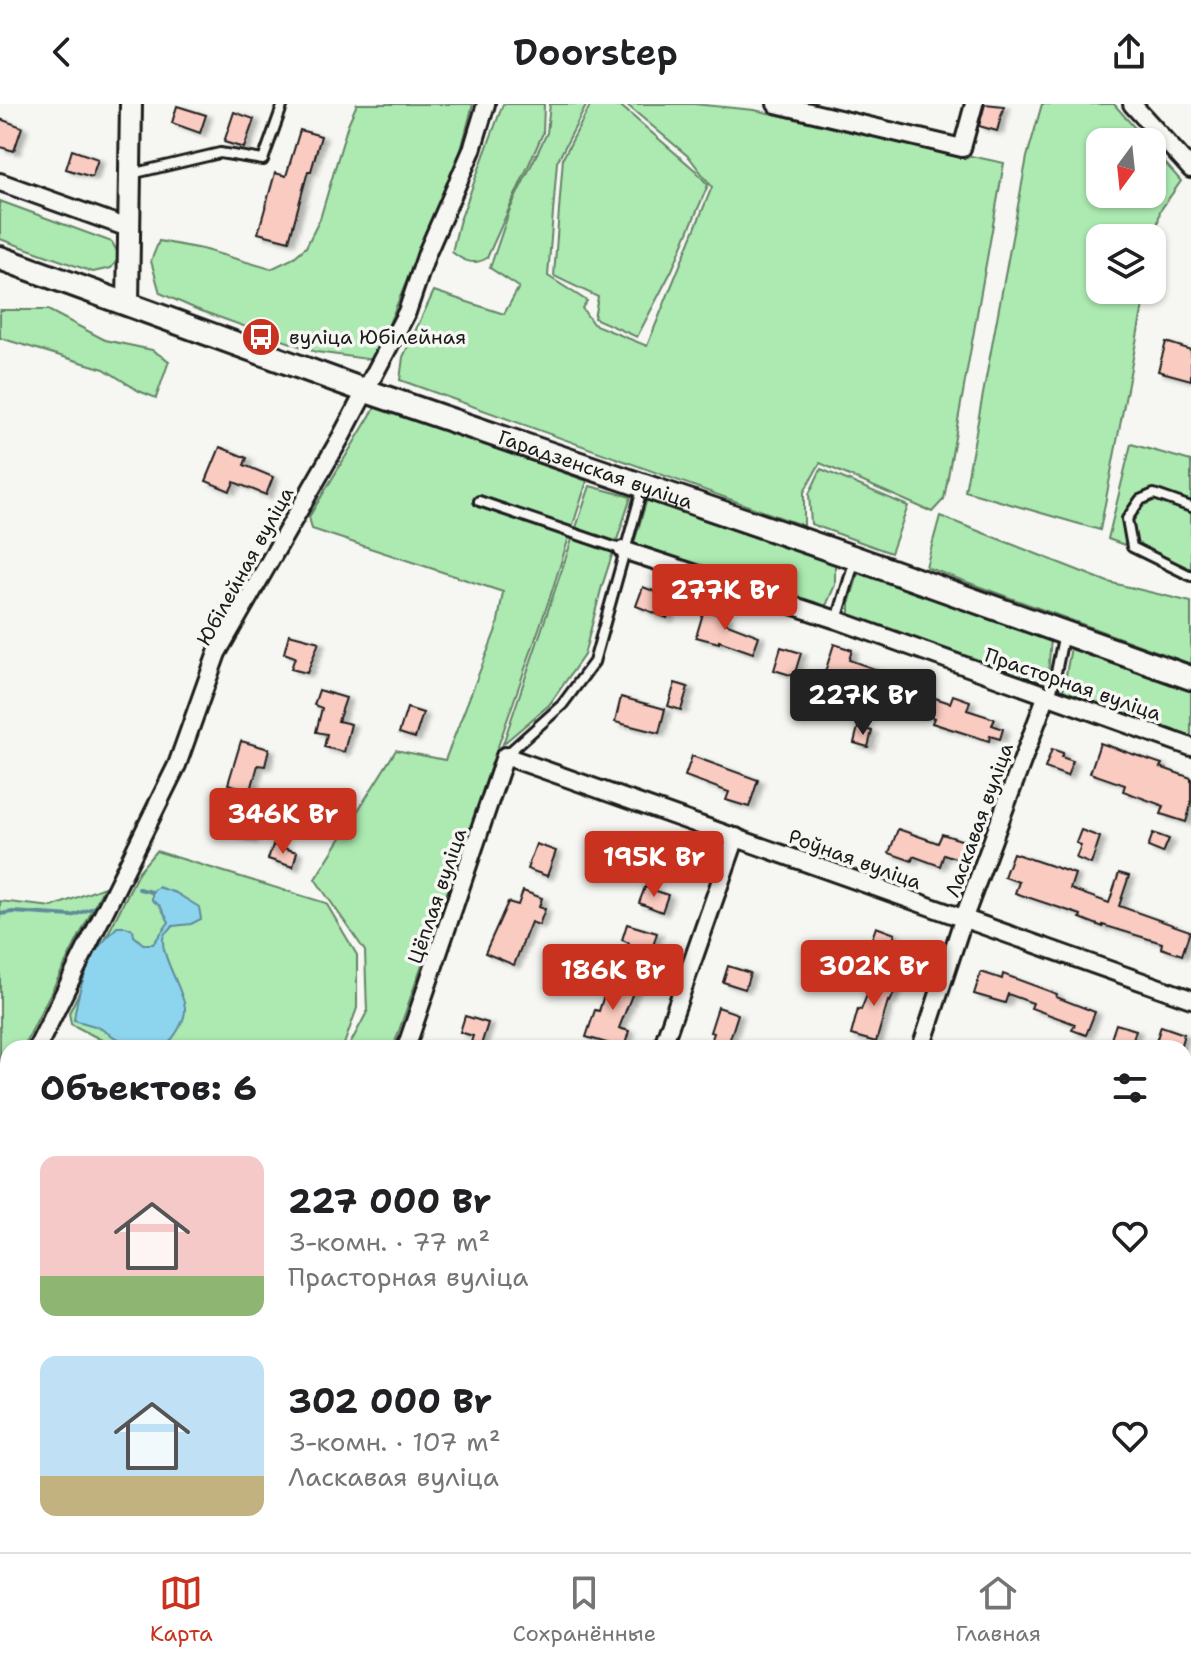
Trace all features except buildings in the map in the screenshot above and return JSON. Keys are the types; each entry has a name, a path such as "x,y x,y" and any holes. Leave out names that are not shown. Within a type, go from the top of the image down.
{"main road":[{"name":"Гарадзенская вуліца","path":"0,258 366,391 855,558 1191,678"}],"street":[{"path":"128,305 131,104"},
{"name":"Юбілейная вуліца","path":"41,1040 177,765 217,653 366,391 407,312 427,253 464,172 486,104"},
{"path":"776,104 962,148 974,104"},
{"path":"1132,104 1191,169"},
{"path":"0,182 131,229"},
{"name":"Прасторная вуліца","path":"623,550 837,620 1191,747"},
{"name":"Ласкавая вуліца","path":"924,1040 963,920 1046,697"},
{"name":"Роўная вуліца","path":"505,756 1191,999"},
{"name":"Цёплая вуліца","path":"409,1040 505,756"},
{"path":"665,1040 736,837"}],"lane":[{"path":"131,174 220,153 263,160 283,104"},
{"path":"505,756 562,705 594,662 643,485"},
{"path":"1191,507 1154,494 1140,500 1127,519 1132,547 1191,576"},
{"path":"479,501 623,550"},
{"path":"837,620 855,558"},
{"path":"1046,697 1053,687 1064,632"}],"green space":[{"path":"357,104 473,104 461,150 374,360 316,352 160,293 151,261 159,241 202,249 271,269 292,259 306,247 320,219 348,124"},
{"path":"503,104 544,104 543,133 487,258 478,262 469,261 452,252 459,223"},
{"path":"550,104 587,104 557,162 548,276 587,301 582,308 593,324 647,346 712,187 689,157 626,104 694,104 754,110 1004,163 944,499 932,512 820,463 804,492 804,526 400,380 403,357 434,291 504,314 519,287 490,268 510,209 547,133"},
{"path":"591,104 622,107 708,185 672,270 637,337 594,318 598,297 554,276 563,158"},
{"path":"1042,104 1114,104 1135,128 1086,128 1086,208 1162,208 1158,224 1086,224 1086,304 1143,304 1100,530 965,491 1027,157"},
{"path":"1166,164 1181,181 1166,202"},
{"path":"0,201 112,242 120,257 111,268 93,272 0,239"},
{"path":"0,310 48,310 105,340 152,350 169,361 156,398 104,369 0,338"},
{"path":"376,406 587,481 550,597 396,1040 352,1040 367,1012 365,951 315,879 396,750 445,760 497,627 503,592 312,529 309,517"},
{"path":"1131,444 1191,461 1191,569 1108,539"},
{"path":"821,469 908,506 891,553 811,524 809,494"},
{"path":"590,486 631,497 602,586 584,655 549,705 503,744"},
{"path":"647,499 835,565 835,585 825,608 634,543"},
{"path":"940,516 1108,582 1191,602 1191,664 926,567"},
{"path":"860,568 1051,639 1048,673 1044,682 1035,686 850,621 850,601"},
{"path":"1071,647 1191,689 1191,738 1063,691"},
{"path":"156,851 326,903 357,955 357,1008 346,1040 102,1040 71,1024 69,1013 139,871"},
{"path":"104,887 27,1040 0,1040 0,901 52,907"}],"water":[{"path":"158,887 176,893 199,907 201,919 191,924 173,926 164,935 163,942 184,1001 185,1013 171,1040 122,1040 98,1027 74,1020 90,963 99,947 117,927 133,930 134,936 143,944 153,944 169,922 160,906 152,900 152,892"}],"waterway":[{"path":"139,889 152,892"},
{"path":"0,914 72,916 98,906"}],"place":[{"name":"вуліца Юбілейная","path":"261,337"}]}
